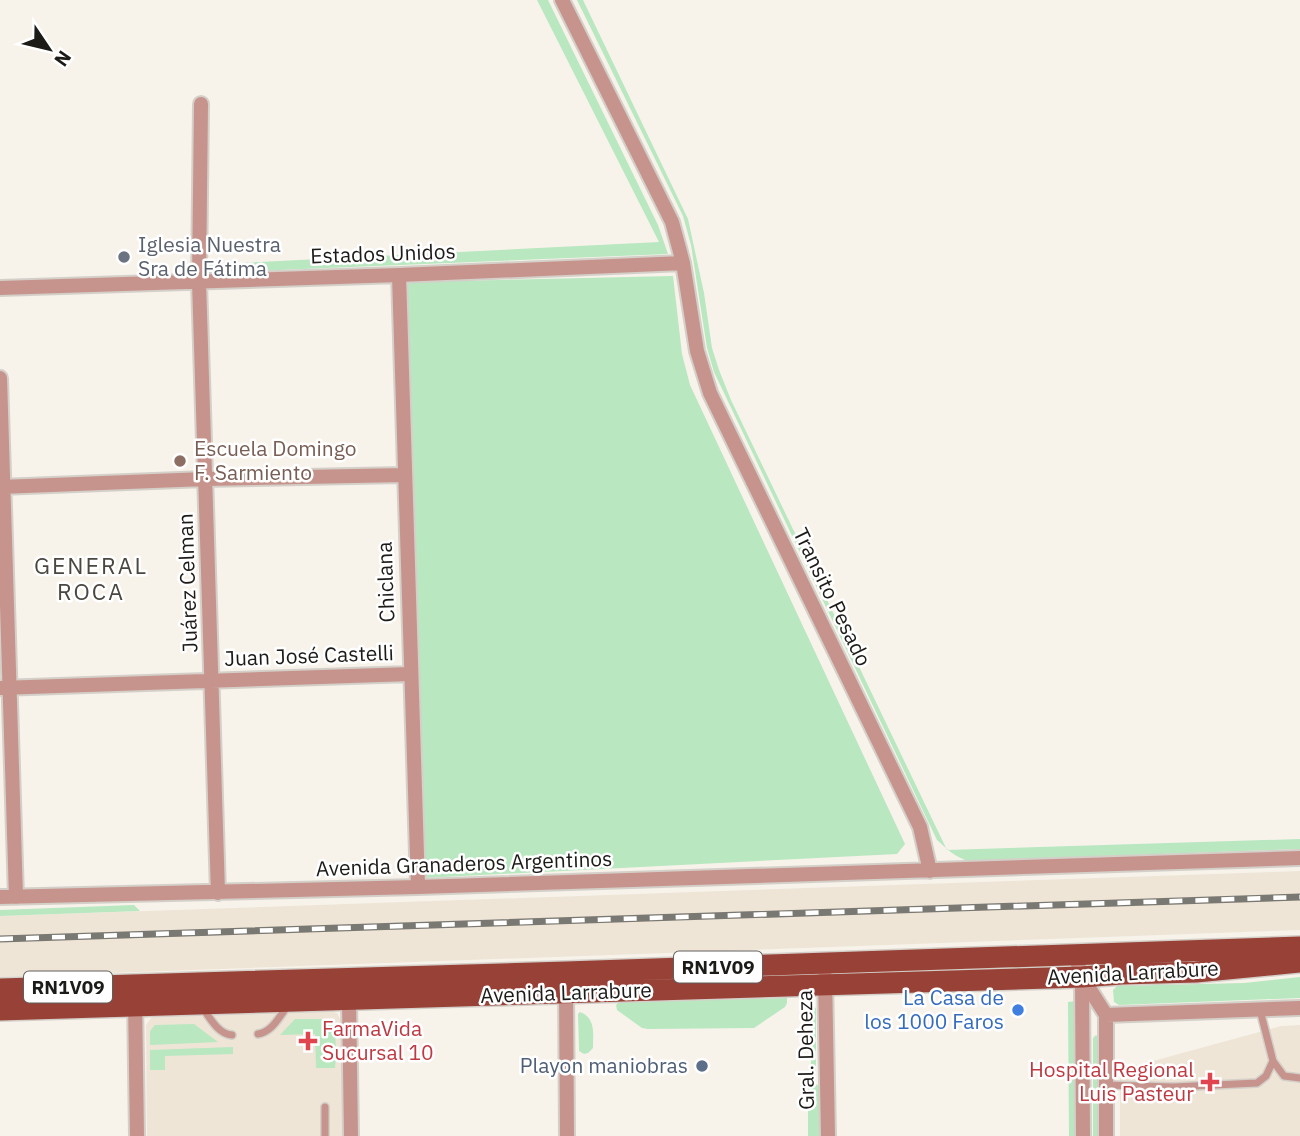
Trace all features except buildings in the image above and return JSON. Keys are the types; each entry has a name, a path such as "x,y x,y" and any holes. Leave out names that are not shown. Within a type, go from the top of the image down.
{"main road":[{"name":"Avenida Larrabure","path":"0,1010 349,999 825,963 1300,947"},
{"name":"Avenida Larrabure","path":"0,989 135,984 566,982 825,985 1195,972 1300,962"}],"street":[{"name":"Transito Pesado","path":"562,0 672,222 683,263 696,351 710,393 920,827 930,871"},
{"name":"Juárez Celman","path":"201,104 199,281 218,893"},
{"name":"Estados Unidos","path":"0,288 683,263"},
{"name":"Chiclana","path":"399,275 418,887"},
{"path":"0,378 5,688 16,897"},
{"path":"2,487 404,475"},
{"name":"Juan José Castelli","path":"5,688 410,674"},
{"path":"930,871 1300,858"},
{"name":"Avenida Granaderos Argentinos","path":"0,897 930,871"},
{"path":"1075,955 1082,977 1106,1015 1106,1136"},
{"name":"Gral. Deheza","path":"825,963 828,1136"},
{"path":"1082,977 1083,1136"},
{"path":"566,982 567,1136"},
{"path":"135,984 136,1136"},
{"path":"349,999 351,1136"},
{"path":"1106,1015 1300,1008"}],"lane":[{"path":"258,1034 271,1029 291,1001"},
{"path":"200,1004 220,1030 232,1035"},
{"path":"1259,1010 1273,1061 1284,1076 1300,1078"},
{"path":"1106,1085 1172,1087 1257,1083 1266,1076 1273,1061"},
{"path":"325,1107 325,1136"}],"shaded area":[{"path":"1300,871 1300,930 0,977 0,916"},
{"path":"330,1011 337,1013 342,1022 343,1136 147,1136 146,1025 151,1018"},
{"name":"Hospital Regional Luis Pasteur","path":"1300,1025 1300,1136 1120,1136 1120,1070 1281,1026"}],"green space":[{"path":"537,0 548,0 658,225 668,254 207,273 199,265 659,242"},
{"path":"577,0 583,0 688,219 704,293 712,348 731,400 946,848 937,840 714,372 707,348 691,245 683,216"},
{"path":"673,276 682,354 690,385 905,844 897,854 423,878 406,282"},
{"path":"1300,839 1300,849 968,861 948,850"},
{"path":"134,905 140,911 0,916 0,910"},
{"path":"1300,977 1300,998 1119,1005 1114,1002 1113,990 1117,986 1244,983"},
{"path":"787,998 785,1007 754,1028 642,1028 617,1010 616,1005 619,1002"},
{"path":"1076,1001 1077,1136 1069,1136 1068,1002"},
{"path":"814,1007 816,1084 821,1088 821,1136 808,1136 811,1008"},
{"path":"580,1012 589,1018 593,1032 593,1048 584,1054 579,1051"},
{"path":"295,1019 326,1019 335,1025 336,1056 327,1056 336,1057 335,1068 316,1068 315,1034 280,1035"},
{"path":"194,1024 218,1042 150,1045 150,1031 155,1025"},
{"path":"1096,1035 1099,1038 1099,1136 1093,1136 1093,1038"},
{"path":"233,1047 233,1054 165,1056 165,1070 150,1070 150,1050"}],"railway":[{"path":"0,939 1300,897"}],"place":[{"name":"Iglesia Nuestra Sra de Fátima","path":"124,257"},
{"name":"Escuela Domingo F. Sarmiento","path":"180,461"},
{"name":"La Casa de los 1000 Faros","path":"1018,1010"},
{"name":"FarmaVida Sucursal 10","path":"308,1041"},
{"name":"Playon maniobras","path":"702,1066"},
{"name":"Hospital Regional Luis Pasteur","path":"1210,1082"}],"district":[{"name":"GENERAL ROCA","path":"91,579"}]}
